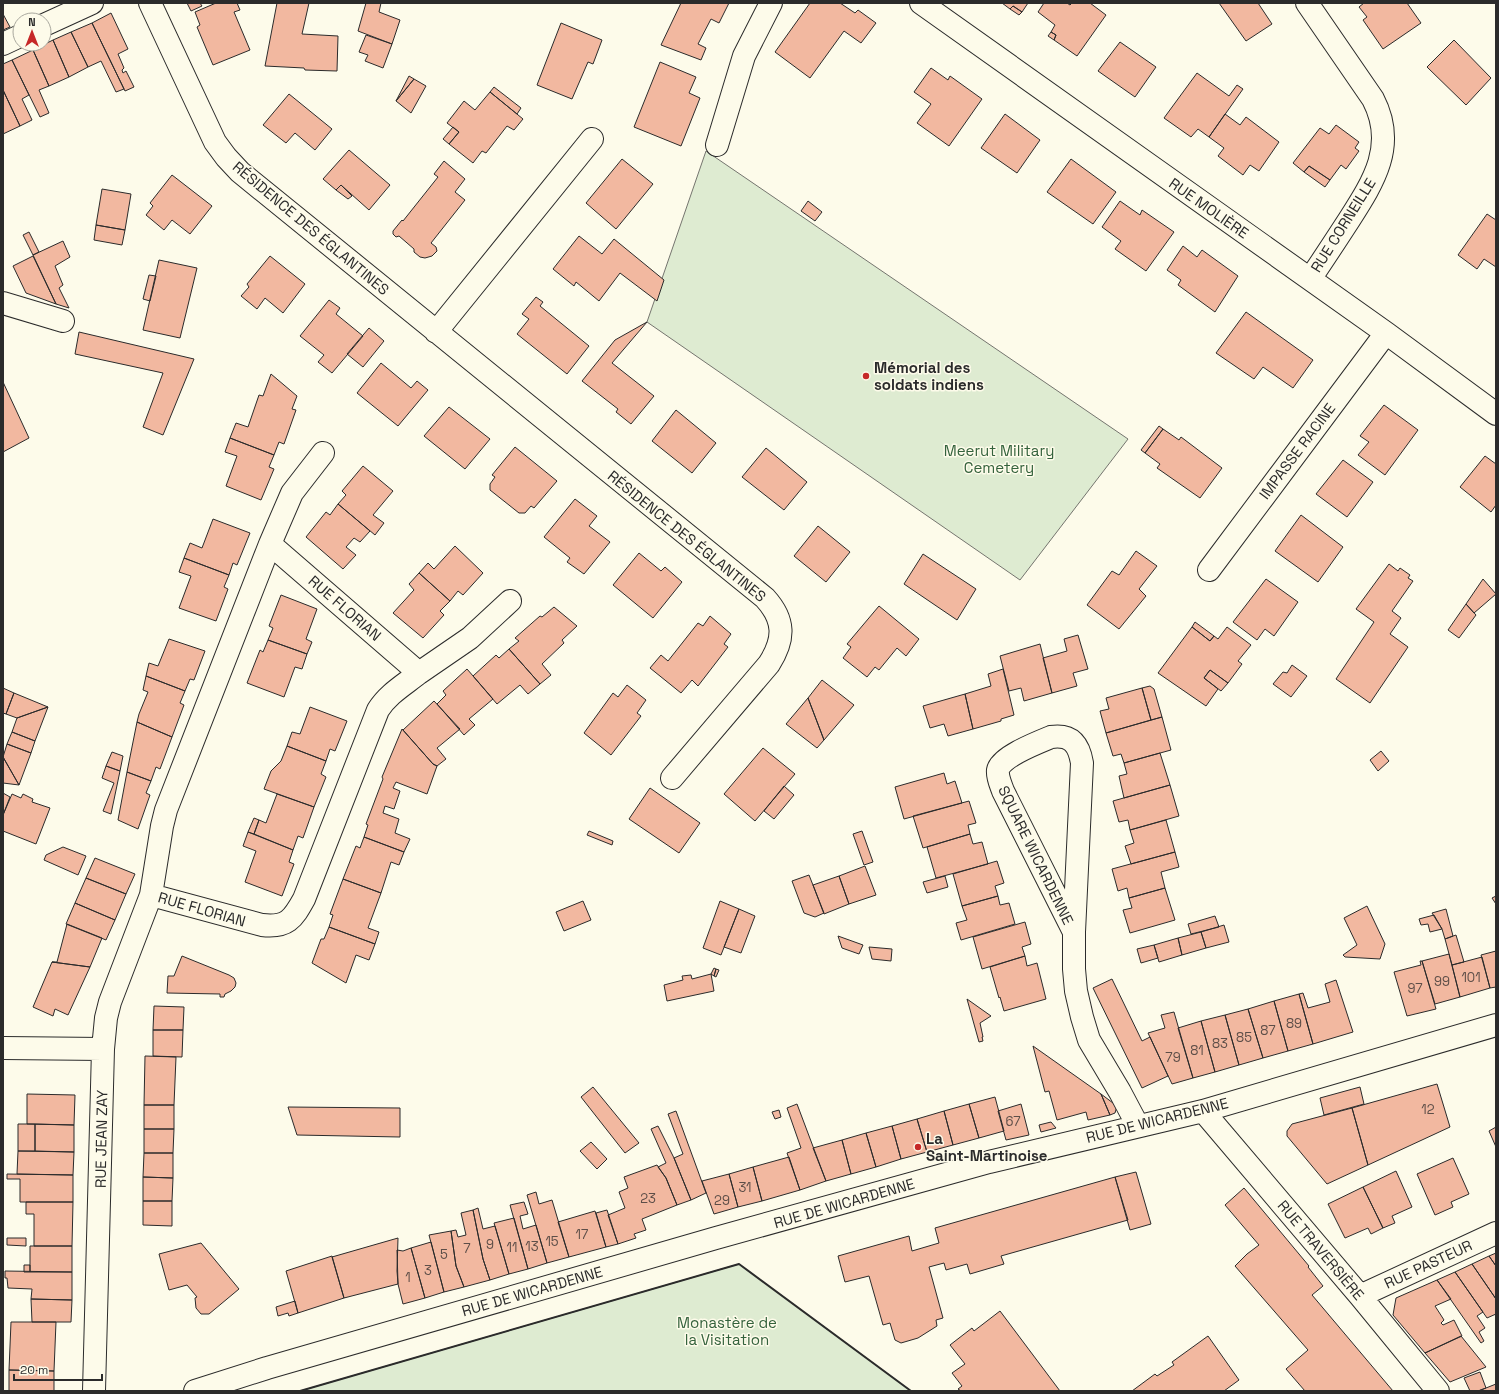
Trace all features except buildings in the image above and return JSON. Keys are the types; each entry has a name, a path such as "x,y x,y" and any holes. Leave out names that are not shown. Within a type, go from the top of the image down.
{"street":[{"path":"52,21 92,3"},
{"name":"RÉSIDENCE DES ÉGLANTINES","path":"150,3 215,142 233,165 436,332 765,598 772,606 778,616 780,635 780,645 776,652 769,664 672,778"},
{"path":"717,145 744,56 770,3"},
{"name":"RUE MOLIÈRE","path":"921,3 1386,333 1496,414"},
{"name":"RUE CORNEILLE","path":"1307,3 1380,111 1384,138 1379,164 1367,192 1310,279"},
{"path":"436,332 592,139"},
{"path":"3,303 63,321"},
{"name":"IMPASSE RACINE","path":"1209,570 1386,333"},
{"name":"RUE FLORIAN","path":"323,453 292,493 270,544 166,810 151,895 262,926 274,926 291,919 304,898 378,710 384,701 420,673 470,638 510,601"},
{"name":"RUE FLORIAN","path":"270,544 420,673"},
{"name":"SQUARE WICARDENNE","path":"1074,932 1003,791 997,771 1000,764 1007,758 1051,737 1057,736 1069,738 1074,742 1080,754 1082,763 1074,932 1074,969 1076,991 1085,1029 1093,1048 1120,1092 1138,1126"},
{"name":"RUE JEAN ZAY","path":"94,1391 103,1049 106,1018 110,1002 151,895"},
{"name":"RUE DE WICARDENNE","path":"195,1391 267,1368 716,1238 989,1162 1203,1110 1496,1025"},
{"path":"3,1048 103,1049"},
{"name":"RUE TRAVERSIÈRE","path":"1203,1110 1438,1391"},
{"name":"RUE PASTEUR","path":"1360,1296 1496,1233"}],"green space":[{"name":"Meerut Military Cemetery","path":"706,151 1128,439 1020,580 647,322"},
{"name":"Monastère de la Visitation","path":"739,1264 911,1391 300,1391"}],"wall":[{"path":"300,1391 739,1264 911,1391"}],"place":[{"name":"Mémorial des soldats indiens","path":"866,376"},
{"name":"La Saint-Martinoise","path":"918,1147"}]}
